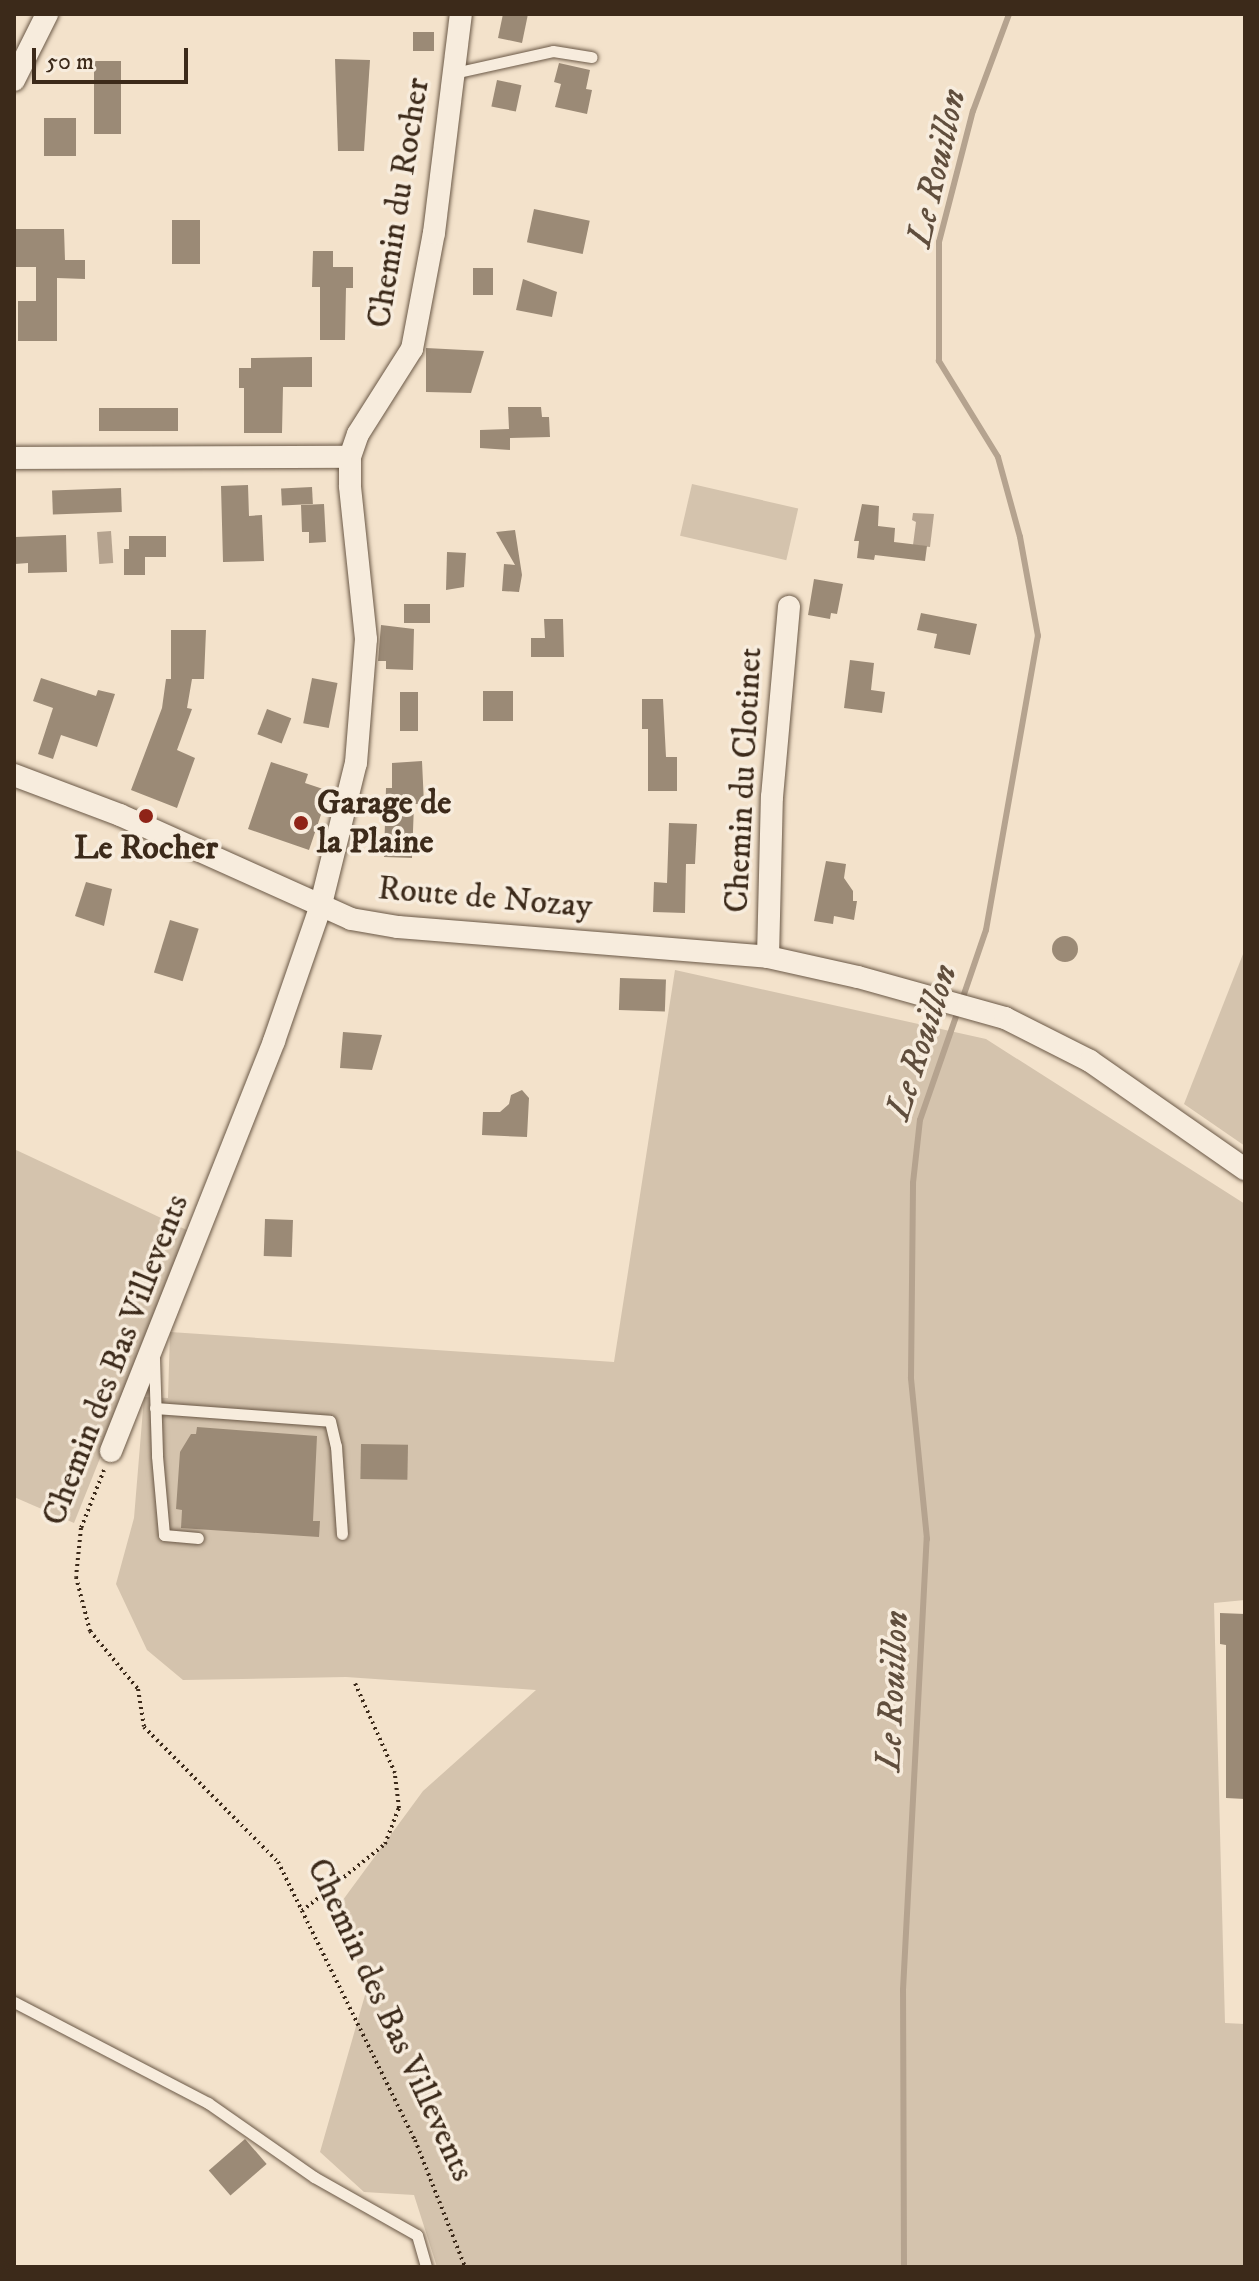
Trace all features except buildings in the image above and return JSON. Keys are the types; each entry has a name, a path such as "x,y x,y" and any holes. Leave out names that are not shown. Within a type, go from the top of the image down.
{"street":[{"path":"14,80 47,14"},
{"name":"Chemin du Rocher","path":"320,908 356,763 366,639 350,486 350,457 358,434 412,349 434,233 461,14"},
{"path":"14,458 350,457"},
{"name":"Chemin du Clotinet","path":"768,957 772,797 789,607"},
{"name":"Route de Nozay","path":"14,775 120,815 320,908 351,919 398,927 768,957 927,995 1005,1018 1090,1061 1245,1169"},
{"name":"Chemin des Bas Villevents","path":"111,1451 232,1155 320,908"}],"lane":[{"path":"454,73 553,51 592,57"},
{"path":"154,1345 164,1535 198,1538"},
{"path":"155,1408 330,1421 336,1446 342,1534"},
{"path":"14,2002 208,2103 314,2177 417,2235 426,2267"}],"path":[{"name":"Chemin des Bas Villevents","path":"111,1451 80,1540 76,1577 90,1631 138,1689 144,1727 278,1862 415,2140 465,2267"},
{"path":"302,1911 385,1844 399,1808 395,1773 355,1683"}],"shaded area":[{"path":"692,484 798,509 786,560 680,536"},
{"path":"913,513 934,514 930,547 913,545 916,522 912,520"},
{"path":"111,531 113,563 99,564 97,532"},
{"path":"1245,949 1245,1146 1184,1104"},
{"path":"675,970 986,1039 1245,1204 1245,1600 1214,1603 1225,2023 1245,2024 1245,2267 437,2267 414,2195 364,2192 320,2152 367,1988 337,1908 423,1791 536,1690 346,1677 183,1680 147,1650 116,1584 134,1518 144,1397 168,1398 170,1332 614,1362"},
{"path":"14,1149 191,1232 74,1523 14,1497"}],"waterway":[{"name":"Le Rouillon","path":"962,1000 986,930 1038,636 1020,537 998,457 939,361 939,242 973,111 1009,14"},
{"name":"Le Rouillon","path":"904,2267 903,1990 927,1539 911,1378 913,1183 920,1120 958,1011"}],"place":[{"name":"Le Rocher","path":"146,816"},
{"name":"Garage de la Plaine","path":"301,823"}]}
